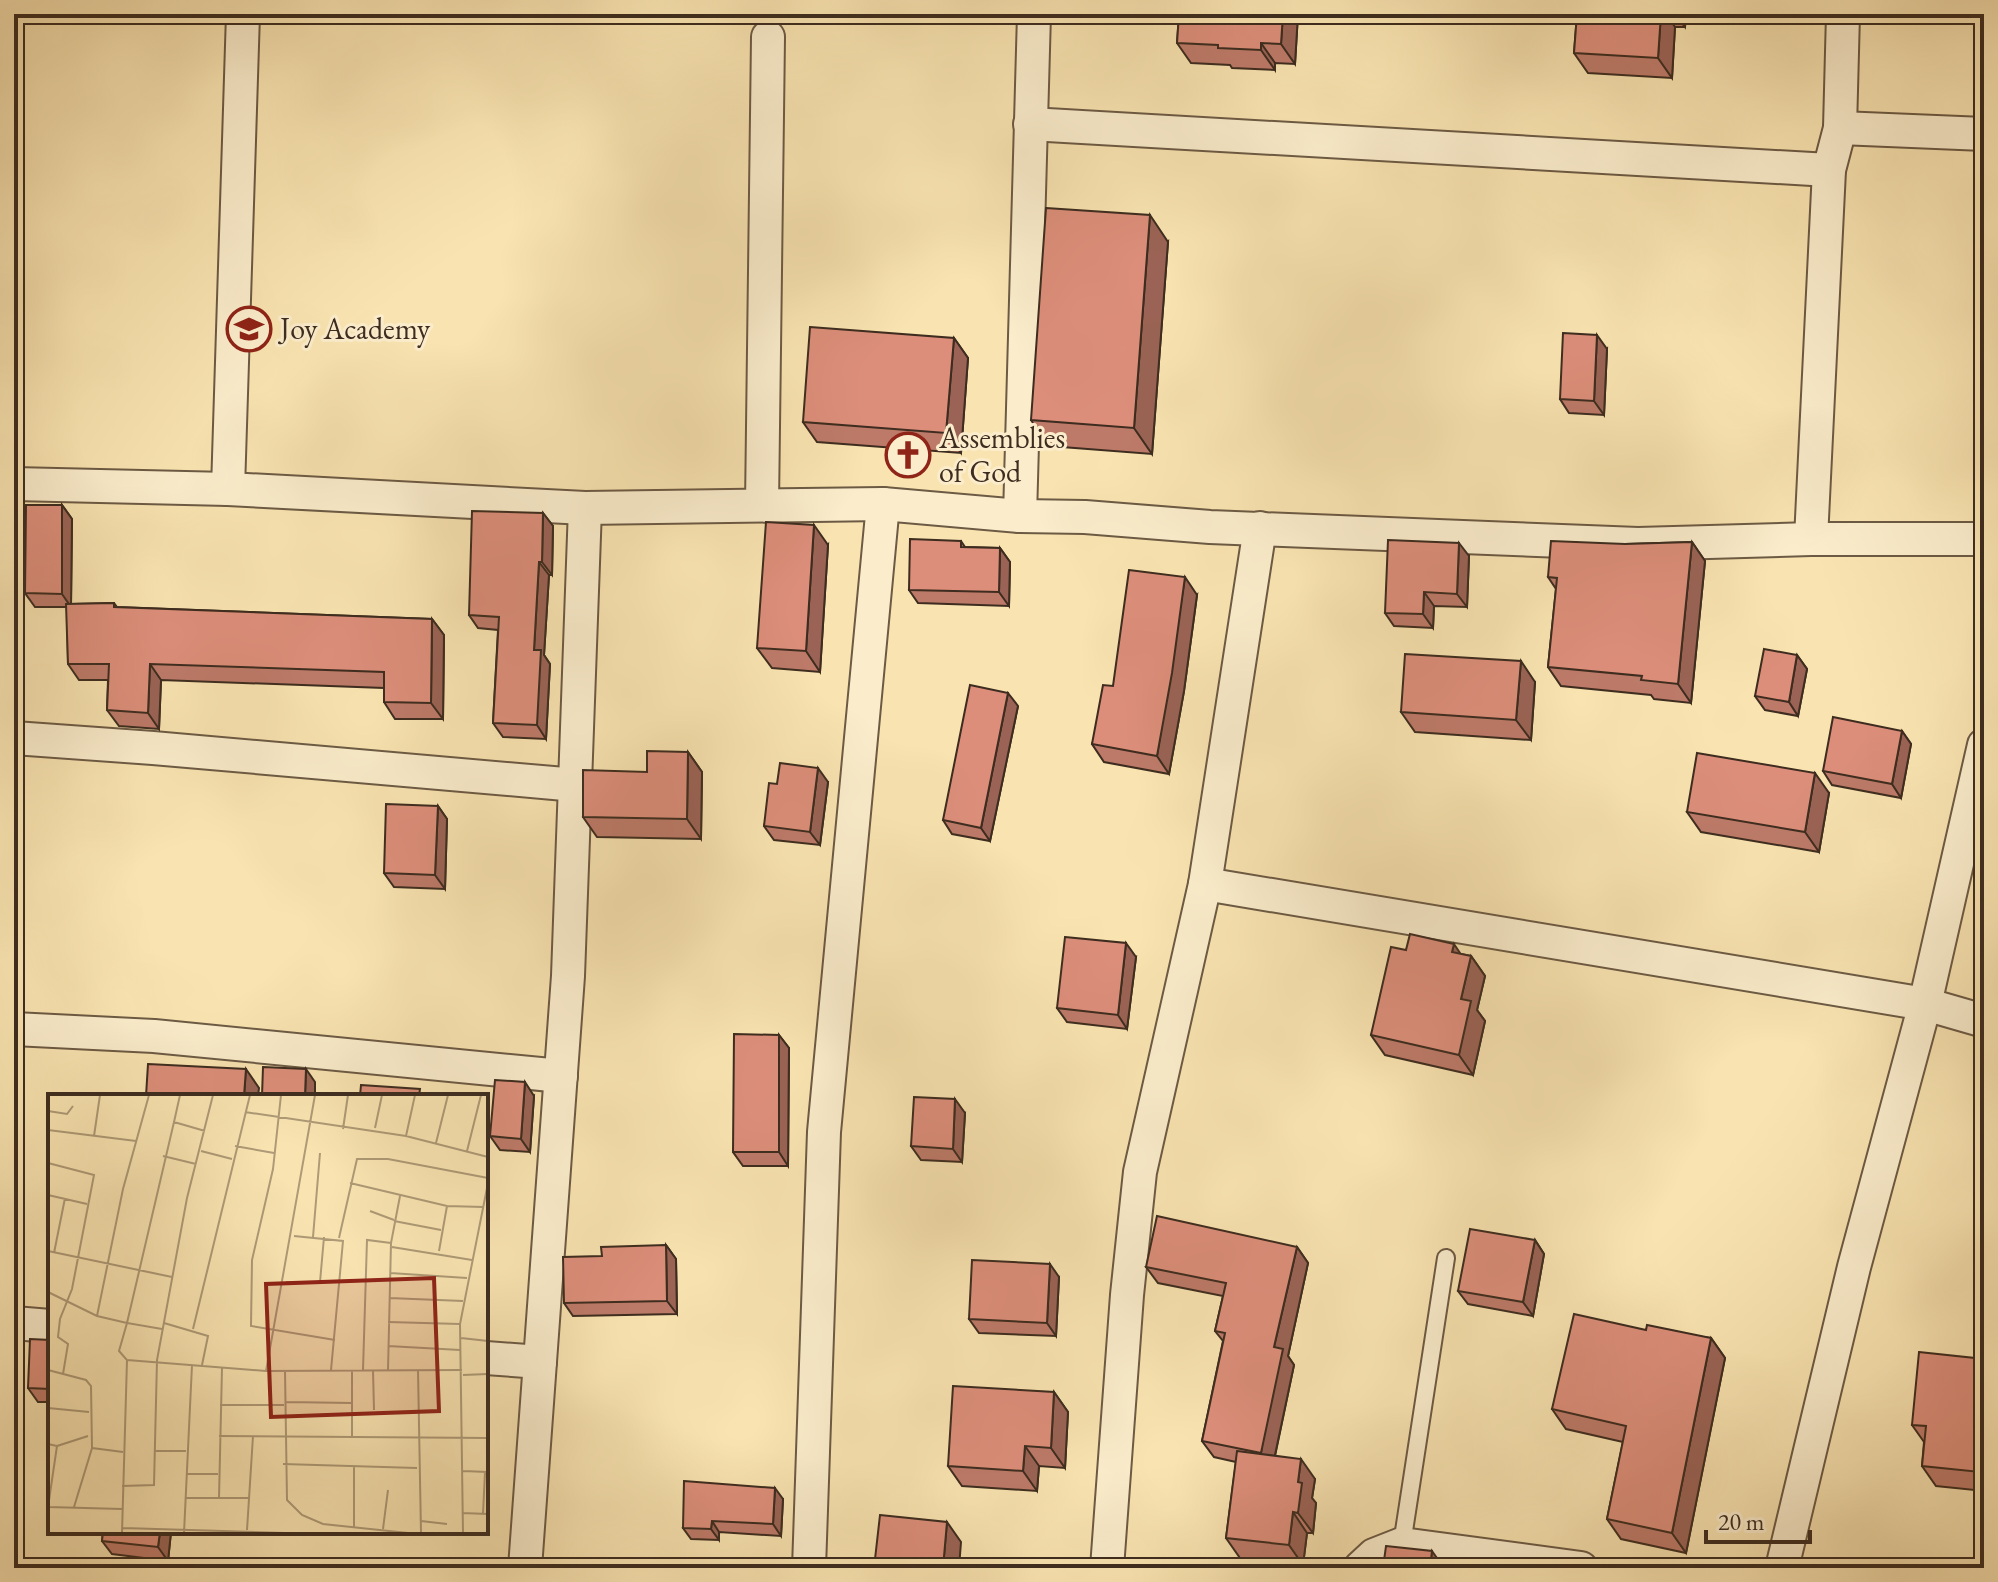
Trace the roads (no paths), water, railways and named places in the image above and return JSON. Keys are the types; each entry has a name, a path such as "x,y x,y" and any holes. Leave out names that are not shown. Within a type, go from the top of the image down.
{"street":[{"path":"228,489 243,14"},
{"path":"1020,516 1034,14"},
{"path":"1811,539 1829,170 1840,128 1843,14"},
{"path":"762,505 768,37"},
{"path":"1030,124 1829,170"},
{"path":"1840,128 1984,134"},
{"path":"14,484 228,489 585,508 883,504 1210,527 1638,544 1811,539 1984,539"},
{"path":"809,1568 824,1132 883,504"},
{"path":"525,1568 568,976 585,508"},
{"path":"1107,1568 1127,1295 1140,1172 1205,884 1260,528"},
{"path":"14,738 576,785"},
{"path":"1782,1568 1854,1267 1925,1004 1984,745"},
{"path":"1205,884 1925,1004 1984,1021"},
{"path":"14,1029 154,1036 561,1076"},
{"path":"14,1323 48,1326"},
{"path":"488,1358 540,1362"},
{"path":"1360,1568 1374,1555 1402,1544 1581,1568"}],"lane":[{"path":"1402,1544 1446,1258"}],"place":[{"name":"Joy Academy","path":"249,329"},
{"name":"Assemblies of God","path":"908,455"}]}
